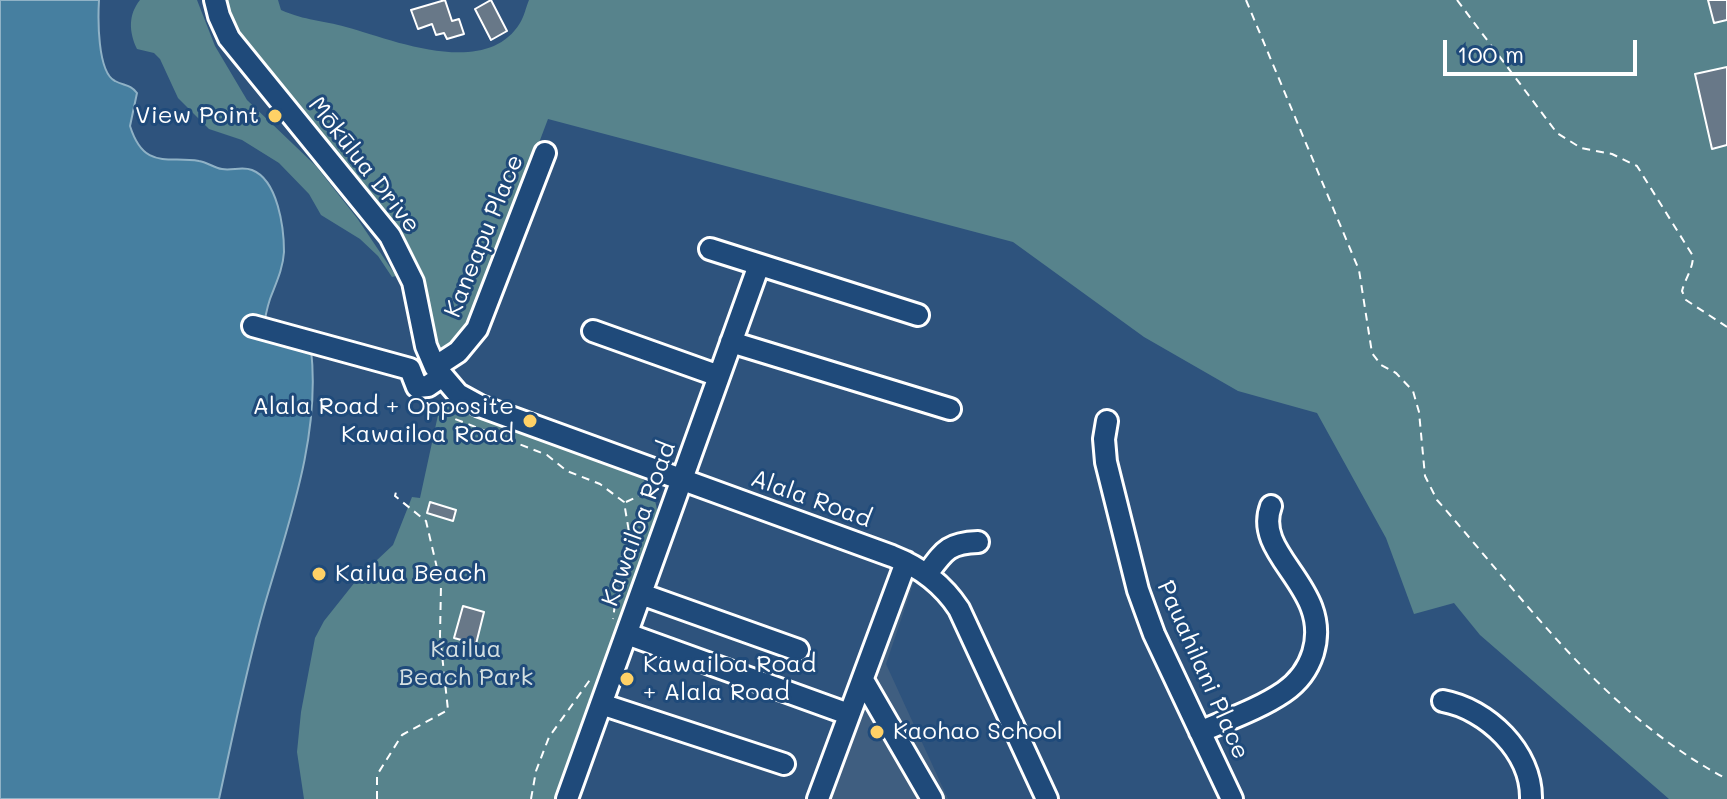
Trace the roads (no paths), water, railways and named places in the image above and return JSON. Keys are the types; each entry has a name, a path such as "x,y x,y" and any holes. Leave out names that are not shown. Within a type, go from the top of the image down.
{"street":[{"name":"Mōkūlua Drive","path":"215,0 229,38 380,222 400,252 413,282 434,377"},
{"name":"Kaneapu Place","path":"434,377 477,329 545,153"},
{"path":"710,249 918,315"},
{"name":"Kawailoa Road","path":"567,799 601,704 620,627 641,594 759,265"},
{"name":"Alala Road","path":"253,326 410,369 417,387 434,377 469,401 906,562 927,574 944,589 964,618 1047,799"},
{"path":"593,331 719,376"},
{"path":"731,342 950,409"},
{"name":"Pauahilani Place","path":"1107,421 1104,439 1106,462 1138,590 1154,634 1232,799"},
{"path":"635,462 651,475 659,487 665,509 664,526"},
{"path":"1200,732 1283,693 1300,678 1311,659 1316,635 1314,611 1305,589 1271,540 1267,520 1271,506"},
{"path":"927,574 950,547 978,542"},
{"path":"818,799 906,562"},
{"path":"641,594 798,650"},
{"path":"620,627 840,711"},
{"path":"863,680 932,799"},
{"path":"1443,701 1476,714 1516,748 1527,768 1531,799"},
{"path":"601,704 784,764"}],"place":[{"name":"View Point","path":"275,116"},
{"name":"Alala Road + Opposite Kawailoa Road","path":"530,421"},
{"name":"Kailua Beach","path":"319,574"},
{"name":"Kawailoa Road + Alala Road","path":"627,679"},
{"name":"Kaohao School","path":"877,732"}],"park label":[{"name":"Kailua Beach Park","path":"466,664"}]}
